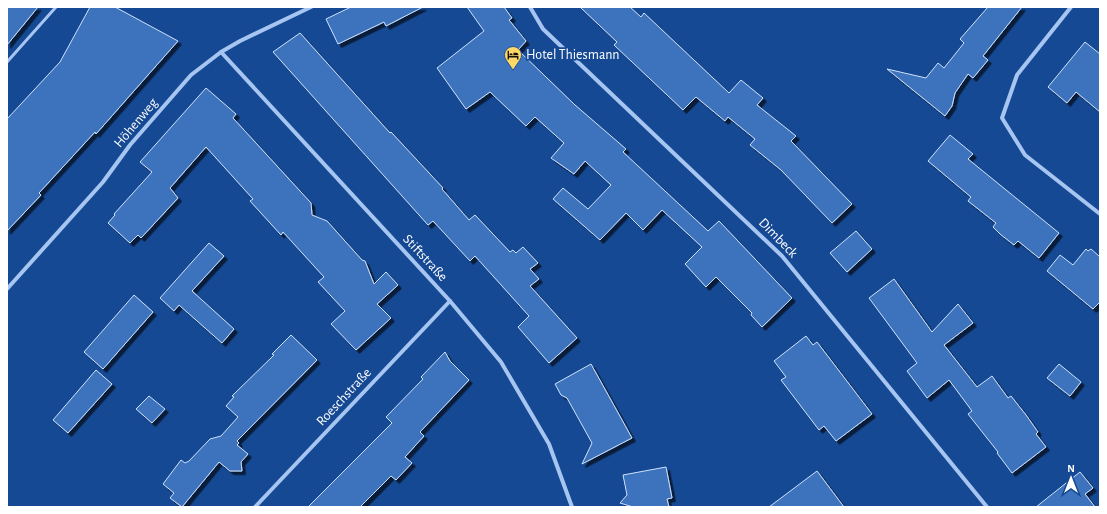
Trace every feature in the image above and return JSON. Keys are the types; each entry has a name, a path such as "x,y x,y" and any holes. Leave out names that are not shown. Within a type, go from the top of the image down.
{"street":[{"name":"Höhenweg","path":"7,289 103,182 130,145 191,75 221,52 311,7"},
{"name":"Dimbeck","path":"530,7 543,29 782,256 987,507"},
{"path":"1070,7 1017,75 1002,118 1025,155 1100,214"},
{"name":"Stiftstraße","path":"221,52 450,301 501,362 550,444 572,507"},
{"name":"Roeschstraße","path":"255,507 450,301"}],"lane":[{"path":"7,62 56,7"}],"building":[{"path":"7,7 38,7 7,45"},
{"path":"90,7 115,7 178,41 96,134 95,132 39,193 41,195 7,231 7,119 60,62"},
{"path":"351,7 423,7 386,26 384,22 338,44 326,19"},
{"path":"467,7 504,7 512,18 509,20 526,41 518,50 575,105 626,149 623,152 708,231 719,221 792,298 762,327 751,315 752,313 716,277 706,287 685,264 702,247 662,210 643,230 626,213 600,240 553,199 563,188 588,209 611,185 585,161 574,174 551,158 564,143 535,117 526,126 490,92 466,109 437,68 484,31"},
{"path":"580,7 630,7 641,17 644,13 729,93 741,80 763,98 757,105 796,136 791,141 852,204 832,223 781,170 750,145 755,139 728,117 725,121 696,97 683,110 614,45 617,42"},
{"path":"988,7 1022,7 983,56 988,60 973,78 968,74 955,93 952,106 945,116 887,69 926,78 938,63 944,68 964,43 960,39"},
{"path":"300,33 390,133 391,132 443,188 442,189 469,220 475,215 510,252 513,250 516,253 523,247 538,263 530,269 539,279 530,286 577,338 549,363 518,327 529,316 475,256 470,261 433,221 428,225 273,52"},
{"path":"1085,42 1100,54 1100,112 1076,92 1067,103 1048,87"},
{"path":"206,88 236,114 233,118 311,203 312,215 327,221 362,260 365,261 374,284 386,272 398,285 377,304 391,318 356,350 331,324 345,311 318,282 324,277 283,232 281,235 250,201 253,199 206,147 170,188 178,198 141,238 138,235 130,243 108,223 115,215 114,214 152,172 140,162"},
{"path":"950,135 973,154 968,159 1059,233 1039,258 1018,241 1014,245 1000,234 993,227 996,223 968,201 971,197 928,161"},
{"path":"856,231 872,249 847,272 830,253"},
{"path":"209,243 224,256 192,291 234,329 222,343 179,305 174,311 160,298"},
{"path":"1086,249 1088,251 1091,249 1100,257 1100,302 1093,309 1047,271 1060,255 1073,265"},
{"path":"894,279 932,332 958,304 973,323 944,345 977,387 992,376 1008,398 1011,396 1026,415 1038,432 1036,434 1046,447 1012,473 997,453 998,452 968,414 972,411 949,380 927,398 907,371 917,363 869,298"},
{"path":"134,295 153,312 103,369 84,352"},
{"path":"291,335 317,360 237,441 239,443 237,445 248,454 241,462 242,471 230,471 219,462 182,507 170,498 174,493 163,484 181,460 185,463 189,461 210,439 221,436 238,417 226,406 234,397 232,396 274,355 272,354"},
{"path":"806,336 813,345 817,342 872,414 836,441 824,426 819,430 781,380 786,377 774,361"},
{"path":"445,352 450,361 469,380 420,432 424,436 405,457 412,463 396,480 391,476 360,507 308,507 392,423 386,417 423,379 421,377"},
{"path":"591,364 632,438 582,464 592,443 567,398 561,395 555,384"},
{"path":"1059,364 1081,382 1070,396 1047,378"},
{"path":"96,370 112,384 68,433 53,420"},
{"path":"149,396 165,409 152,423 136,409"},
{"path":"666,467 672,498 667,499 669,507 633,507 620,503 627,495 623,475"},
{"path":"817,471 844,507 769,507"},
{"path":"1080,472 1093,488 1085,494 1095,507 1036,507"}],"place":[{"name":"Hotel Thiesmann","path":"513,70"}]}
